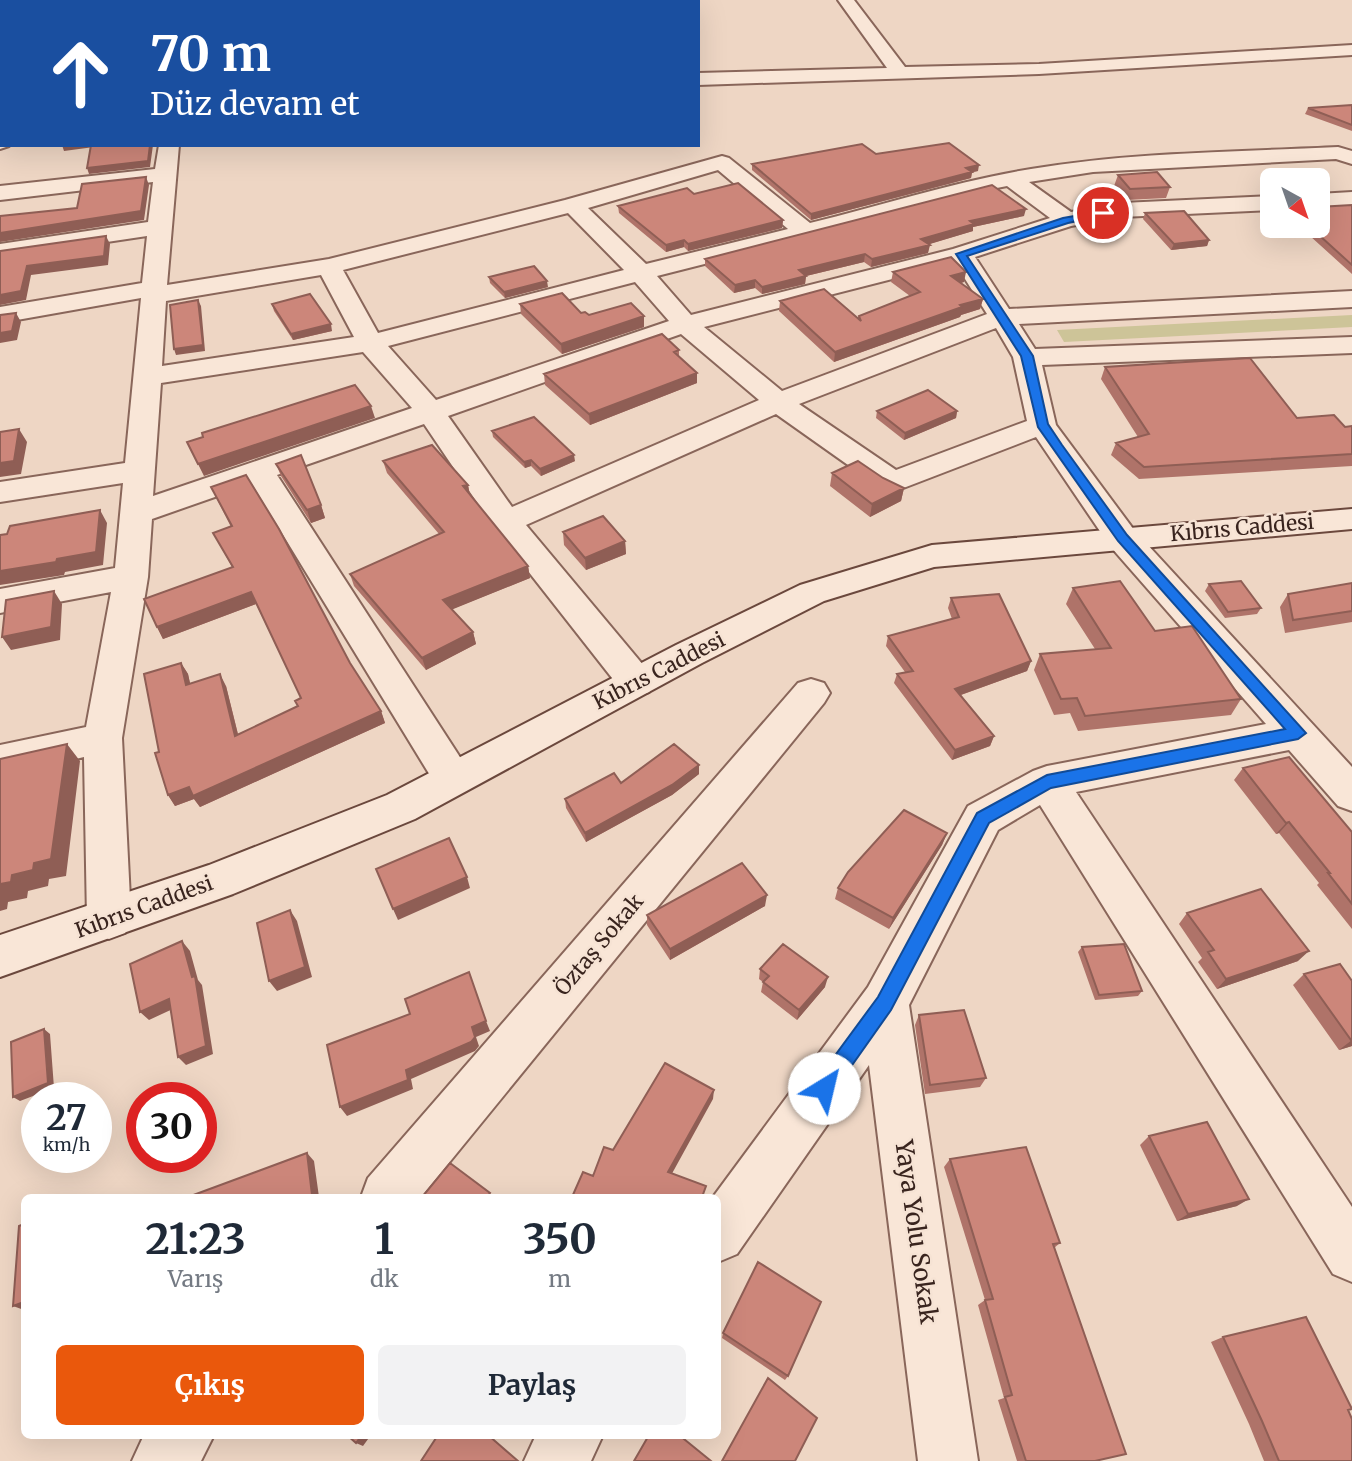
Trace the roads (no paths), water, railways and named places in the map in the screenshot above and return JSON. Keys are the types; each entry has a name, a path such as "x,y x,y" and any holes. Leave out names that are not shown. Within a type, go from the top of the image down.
{"street":[{"path":"846,0 899,72"},
{"path":"700,79 1039,69 1352,50"},
{"path":"149,376 370,343 641,273 804,240 956,189 1093,166 1347,152"},
{"path":"0,193 167,160 159,227 149,376 137,471 131,577 103,738 109,919"},
{"path":"0,315 330,267 573,205 722,162 804,240"},
{"path":"1011,179 1067,220"},
{"path":"1330,200 1352,199"},
{"path":"134,514 260,473 685,324 843,274 961,254 1067,220 1122,210 1260,203"},
{"path":"573,205 641,273 685,324 778,402 893,482 1042,425"},
{"path":"0,251 159,227"},
{"path":"961,254 1027,356 1042,425 1122,538 1352,794"},
{"path":"330,267 370,343 431,412 506,522 636,682"},
{"path":"506,522 778,402 1002,317 1352,299"},
{"path":"1027,356 1352,345"},
{"path":"0,492 137,471"},
{"path":"260,473 453,779"},
{"name":"Kıbrıs Caddesi","path":"0,956 218,881 401,807 636,682 812,593 932,556 1352,519"},
{"path":"0,601 131,577"},
{"name":"Öztaş Sokak","path":"390,1194 811,694"},
{"path":"721,1231 885,1003 983,818 1047,782 1298,733"},
{"path":"0,761 103,738"},
{"path":"1047,782 1351,1249"},
{"name":"Yaya Yolu Sokak","path":"885,1003 948,1461"},
{"path":"162,1461 181,1439"},
{"path":"554,1461 570,1439"}]}
